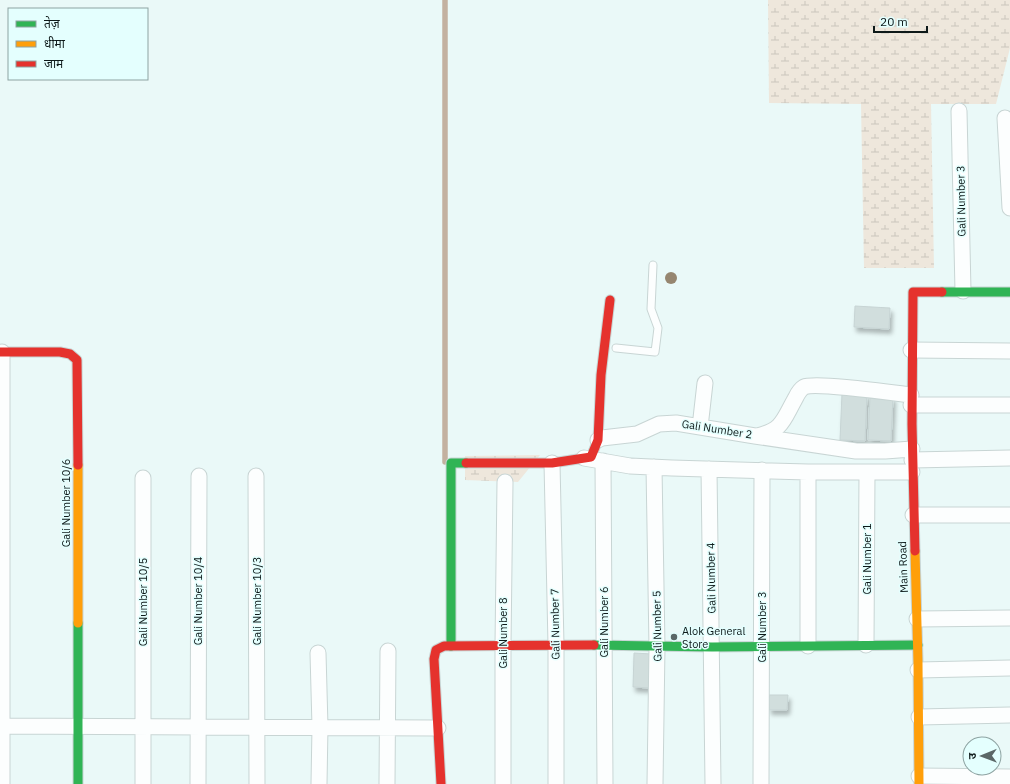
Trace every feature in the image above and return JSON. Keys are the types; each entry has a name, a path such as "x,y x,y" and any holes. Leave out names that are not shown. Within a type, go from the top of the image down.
{"street":[{"name":"Gali Number 3","path":"959,111 963,291"},
{"path":"1005,118 1010,208"},
{"path":"963,291 1010,292"},
{"name":"Main Road","path":"919,780 918,645 913,515 911,400 913,292 963,291"},
{"path":"451,646 451,463 552,463 590,457 598,440 601,375 610,300"},
{"path":"911,350 1010,351"},
{"path":"1,352 2,784"},
{"name":"Gali Number 10/6","path":"1,352 60,352 70,354 77,360 78,726"},
{"path":"700,427 705,383"},
{"name":"Gali Number 2","path":"598,440 602,438 637,434 659,424 666,423 676,423 755,436 772,432 779,427 799,391 805,387 821,385 911,400 1010,405"},
{"path":"755,436 856,451 885,451 912,460"},
{"path":"584,458 630,466 808,472 867,472 912,460 1010,458"},
{"name":"Gali Number 6","path":"603,461 605,784"},
{"name":"Gali Number 7","path":"552,463 556,645 556,784"},
{"name":"Gali Number 5","path":"654,467 657,647 655,784"},
{"name":"Gali Number 4","path":"709,468 713,784"},
{"name":"Gali Number 3","path":"761,784 762,470"},
{"path":"808,472 808,646"},
{"name":"Gali Number 1","path":"866,645 867,472"},
{"name":"Gali Number 10/4","path":"198,784 199,476"},
{"name":"Gali Number 10/3","path":"256,476 257,784"},
{"name":"Gali Number 10/5","path":"143,478 143,784"},
{"name":"Gali Number 8","path":"503,784 502,645 505,482"},
{"path":"913,515 1010,515"},
{"path":"917,619 1010,618"},
{"path":"441,784 434,659 436,650 444,646 604,645 712,647 918,645"},
{"path":"387,784 388,651"},
{"path":"318,653 320,727 319,784"},
{"path":"918,670 1010,668"},
{"path":"919,717 1010,715"},
{"path":"1,726 438,728"},
{"path":"78,726 78,784"},
{"path":"919,780 1010,778"}],"lane":[{"path":"616,348 655,352 658,328 651,309 653,265"}],"green space":[{"path":"768,0 1010,0 1010,48 996,104 931,104 934,268 864,268 861,104 769,103"},
{"path":"540,455 518,482 465,480 465,456"}],"building":[{"path":"855,306 890,308 889,329 854,327"},
{"path":"842,393 867,394 865,441 840,440"},
{"path":"870,396 893,397 891,441 868,440"},
{"path":"634,653 652,654 650,688 633,687"},
{"path":"769,695 788,695 787,710 769,710"}],"waterway":[{"path":"445,0 445,462"}],"traffic: fast":[{"path":"942,292 1010,292"},
{"path":"451,646 451,463 466,463"},
{"path":"78,623 78,784"},
{"path":"594,645 712,647 918,645"}],"traffic: slow":[{"path":"78,465 78,623"},
{"path":"915,551 919,784"}],"traffic: jam":[{"path":"915,551 912,424 913,292 942,292"},
{"path":"466,463 552,463 591,457 598,440 601,375 610,300"},
{"path":"0,352 60,352 70,354 77,360 78,465"},
{"path":"441,784 434,659 436,650 444,646 594,645"}],"place":[{"name":"Alok General Store","path":"674,637"}]}
